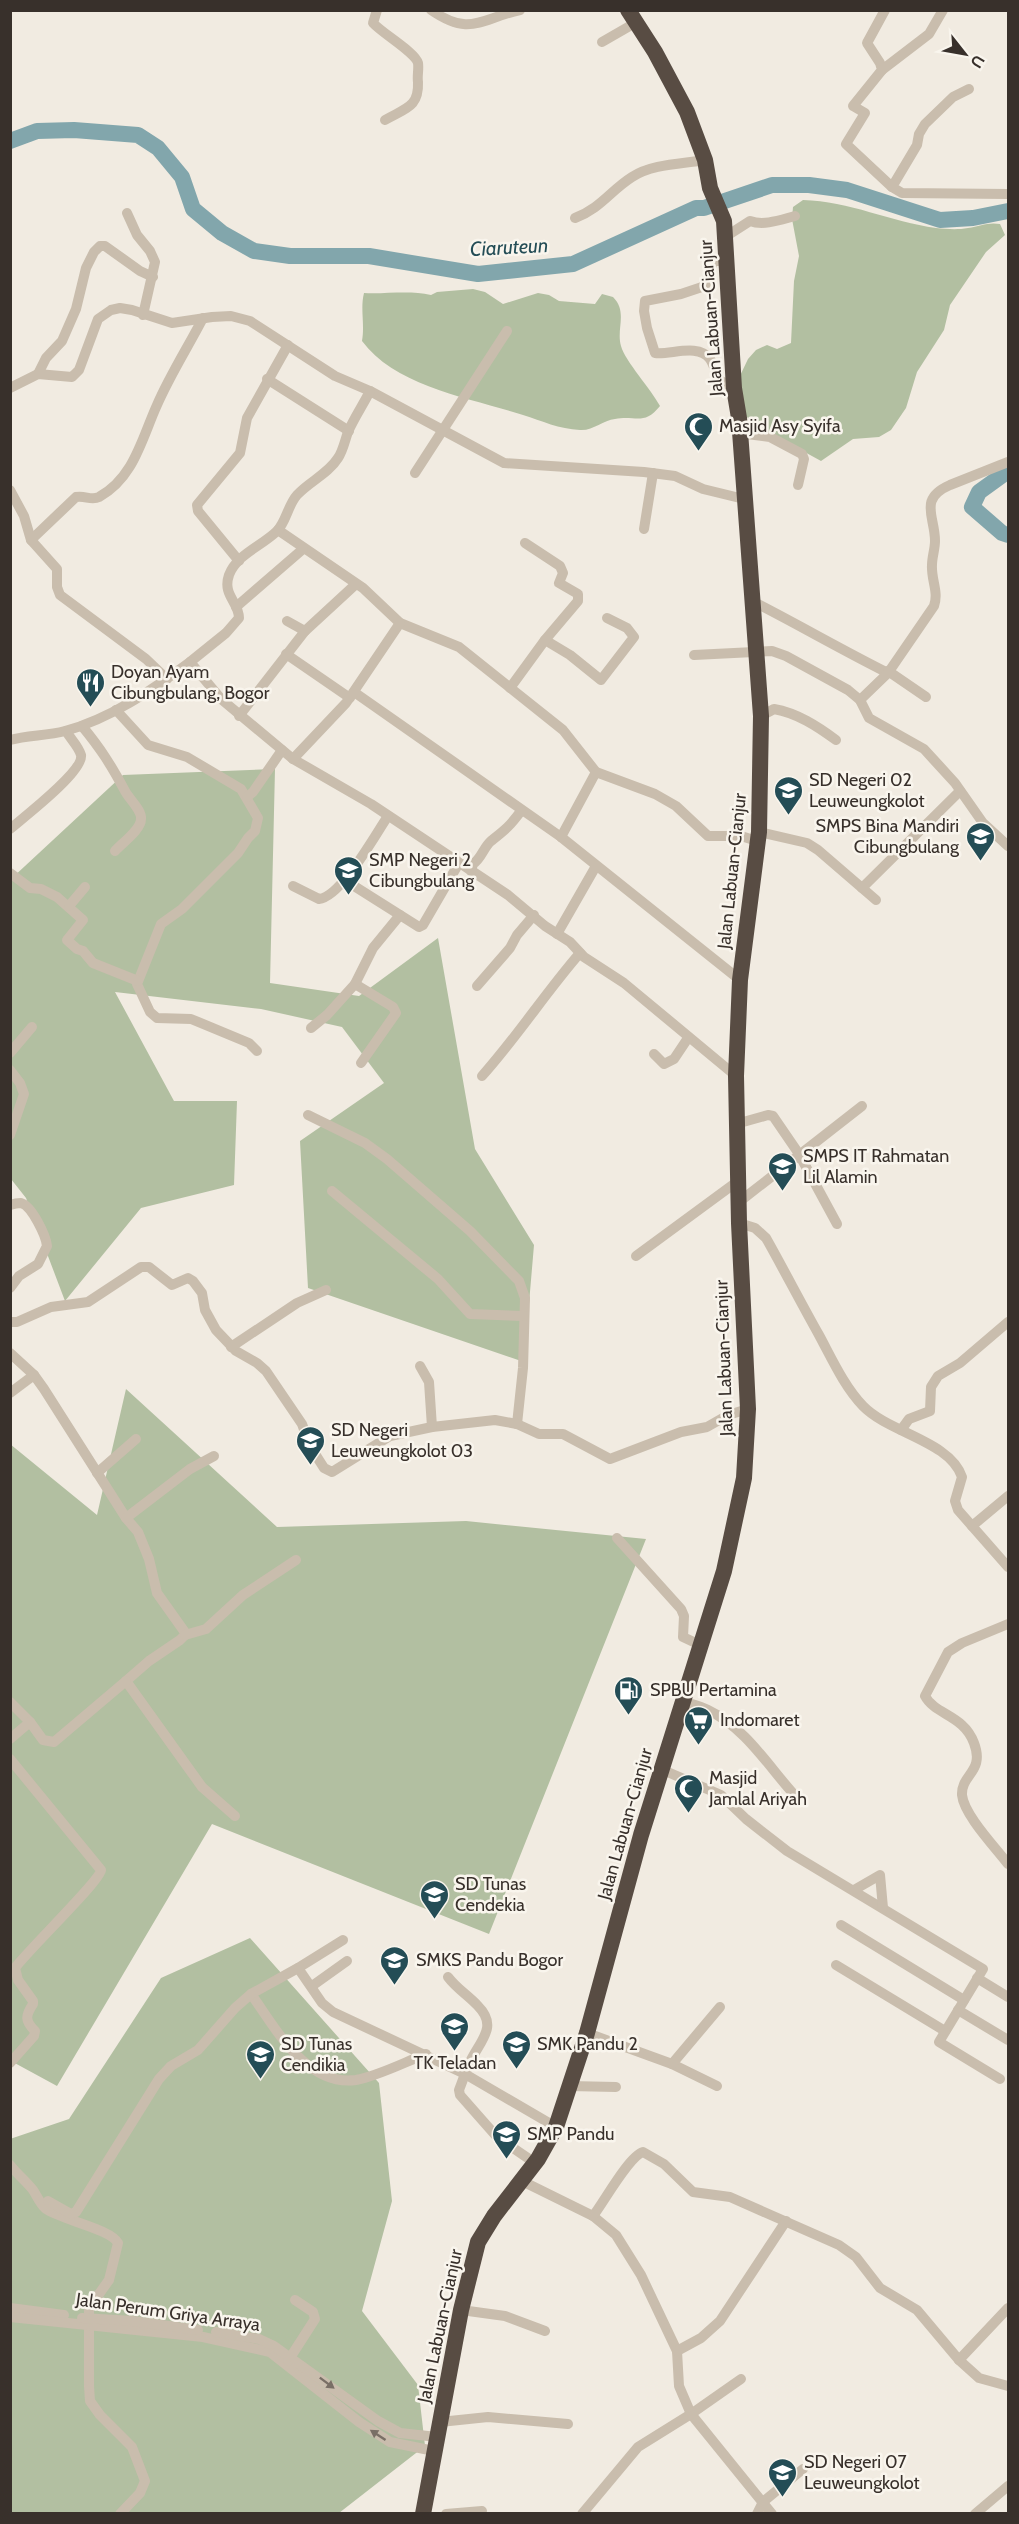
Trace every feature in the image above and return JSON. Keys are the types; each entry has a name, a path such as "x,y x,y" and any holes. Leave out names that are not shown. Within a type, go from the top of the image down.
{"highway":[{"name":"Jalan Labuan-Cianjur","path":"423,2514 461,2310 478,2241 494,2216 535,2163 556,2127 587,2033 641,1835 718,1592 736,1523 744,1478 748,1409 739,1223 736,1076 740,980 758,837 761,716 758,653 724,229 710,188 705,160 687,112 655,52 632,17"}],"street":[{"path":"377,10 373,23 380,31 414,56 418,62 419,93 416,101 386,120"},
{"path":"431,10 446,21 464,25 480,23 520,10"},
{"path":"882,70 867,43 885,10"},
{"path":"943,10 929,34 882,70 853,106 865,113 846,144 892,187 902,193 1008,194"},
{"path":"602,42 632,17"},
{"path":"892,187 917,145 919,134 925,124 952,97 969,89"},
{"path":"575,218 593,210 630,178 641,172 662,166 705,160"},
{"path":"127,213 137,235 150,251 155,262 143,315"},
{"path":"724,229 750,220 757,223 772,222 795,216"},
{"path":"38,374 46,358 62,340 75,309 86,268 94,252 100,246 105,246 140,271 153,277"},
{"path":"727,261 713,261 705,286 645,302 644,311 655,353 696,350 704,352 713,363 719,381 735,388"},
{"path":"10,388 38,374 62,378 72,377 76,373 94,324 104,314 120,308 172,323 231,316 250,321 335,376 370,391 504,463 675,476 703,489 744,499"},
{"path":"32,540 76,497 96,499 107,492 133,462 142,446 157,405 203,318"},
{"path":"415,473 507,331"},
{"path":"239,561 198,511 197,505 240,453 247,418 288,345"},
{"path":"267,379 349,431"},
{"path":"10,740 66,731 116,710 190,662 236,621 239,614 228,592 227,582 232,569 278,530 296,497 327,471 339,457 349,431 370,391"},
{"path":"739,433 770,437 802,454 804,459 798,485"},
{"path":"860,700 888,672 937,599 932,565 935,541 929,508 934,496 941,489 1008,462"},
{"path":"644,528 652,473"},
{"path":"10,490 24,516 32,540 57,569 57,587 60,595 146,659 166,679"},
{"path":"278,530 356,584 400,623 459,647 563,730 596,772 655,794 669,802 708,836 758,837 807,843 876,900"},
{"path":"510,688 545,640 578,601 578,594 560,583 563,573 560,566 525,543"},
{"path":"236,607 303,549"},
{"path":"238,716 305,631 356,584"},
{"path":"754,602 816,634 840,650 888,672 926,697"},
{"path":"545,640 570,655 601,680 634,637 627,628 607,618"},
{"path":"287,621 305,631"},
{"path":"293,759 332,721 400,623"},
{"path":"694,655 772,651 848,690 860,700 869,718 924,748 960,790 983,823 1008,846"},
{"path":"286,654 352,695 561,837 740,980"},
{"path":"190,662 238,716 293,759 333,781 508,895 580,952 624,983 736,1076"},
{"path":"761,716 774,709 784,711 819,728 836,740"},
{"path":"116,710 148,745 187,757 241,789 257,813 255,831 222,870 182,909 161,924 137,984 150,1012 157,1018 191,1019 249,1043 257,1050"},
{"path":"82,726 110,761 140,814 139,826 115,850"},
{"path":"10,829 68,778 79,764 80,752 66,731"},
{"path":"247,797 253,792 282,750"},
{"path":"561,837 596,772"},
{"path":"861,888 960,790"},
{"path":"471,871 473,864 491,842 507,830 521,811"},
{"path":"293,886 311,897 324,899 343,879 388,816"},
{"path":"343,879 416,926 423,925 459,863"},
{"path":"557,934 596,866"},
{"path":"10,873 30,888 41,888 69,906 84,920 67,940 83,951 93,963 138,981"},
{"path":"69,906 85,887"},
{"path":"311,1028 355,984 373,948 400,915"},
{"path":"477,986 510,948 517,935 534,915"},
{"path":"482,1076 529,1020 553,984 580,952"},
{"path":"355,984 393,1007 396,1013 361,1063"},
{"path":"10,1053 32,1027"},
{"path":"654,1054 664,1064 674,1059 688,1038"},
{"path":"10,1070 20,1083 24,1094 10,1135"},
{"path":"739,1202 862,1106"},
{"path":"308,1115 365,1143 387,1159 470,1231 519,1281 525,1296 523,1368 517,1424"},
{"path":"736,1124 772,1115 799,1154 837,1224"},
{"path":"636,1256 738,1182"},
{"path":"332,1191 438,1279 470,1314 524,1316"},
{"path":"10,1205 19,1203 25,1205 44,1233 47,1246 38,1264 19,1276 10,1288"},
{"path":"739,1223 755,1228 766,1238 849,1388 873,1415 932,1446 956,1463 962,1477 955,1501 958,1510 1007,1562"},
{"path":"10,1322 17,1322 51,1307 88,1302 146,1266 169,1285 184,1279 193,1281 202,1293 209,1318 231,1347 266,1371 302,1424 310,1446 329,1472 334,1472 382,1440 432,1427 495,1420 517,1424 539,1434 563,1434 610,1459 681,1432 707,1427 728,1415 748,1409"},
{"path":"231,1347 297,1303 326,1290"},
{"path":"901,1430 909,1419 930,1411 931,1387 938,1376 960,1363 1008,1322"},
{"path":"10,1353 34,1375 126,1518 138,1532 149,1559 157,1593 182,1625 185,1635"},
{"path":"420,1366 429,1382 432,1427"},
{"path":"10,1393 34,1375"},
{"path":"97,1473 136,1438"},
{"path":"126,1518 190,1469 214,1456"},
{"path":"972,1526 1008,1496"},
{"path":"617,1538 681,1609 684,1616 683,1636 700,1645"},
{"path":"10,1702 30,1722 43,1740 54,1742 149,1660 185,1635 206,1629 243,1594 296,1560"},
{"path":"1008,1624 962,1643 948,1652 925,1696 929,1703 951,1715 963,1725 974,1741 976,1763 963,1789 962,1796 966,1808 1008,1864"},
{"path":"126,1681 202,1788 235,1816"},
{"path":"682,1701 709,1710 740,1734 760,1752 778,1778 800,1801"},
{"path":"10,1739 30,1722"},
{"path":"10,1760 101,1870 97,1881 59,1918 15,1968 18,1980 33,2001 26,2021 35,2031 34,2036 10,2063"},
{"path":"663,1770 721,1795 746,1819 787,1851 983,1969 939,2042 1000,2079"},
{"path":"854,1890 880,1875 883,1908"},
{"path":"841,1925 961,2005 1008,2040"},
{"path":"48,2201 71,2214 76,2212 159,2079 171,2066 198,2050 235,2008 251,1994 343,1940"},
{"path":"312,1986 347,1961"},
{"path":"836,1965 945,2031"},
{"path":"298,1968 322,2003 333,2012 465,2074 556,2127"},
{"path":"448,1977 456,1988 478,2006 488,2023 488,2033 472,2058 459,2090 460,2095 497,2137 535,2163"},
{"path":"978,1978 1008,1997"},
{"path":"251,1994 291,2049 309,2066 328,2076 358,2080 426,2054"},
{"path":"672,2064 720,2007"},
{"path":"587,2033 672,2064 717,2086"},
{"path":"569,2086 616,2087"},
{"path":"593,2216 624,2170 638,2154 643,2152 664,2164 693,2192 729,2197 839,2245 856,2257 880,2288 917,2310 959,2360 979,2378 1008,2385"},
{"path":"10,2165 33,2190 44,2208 115,2238 117,2243 109,2280 93,2299 89,2308 89,2322 90,2400 100,2415 132,2447 145,2481 140,2493 120,2514"},
{"path":"522,2181 593,2216 616,2235 641,2276 677,2351 679,2386 691,2414 772,2514"},
{"path":"677,2351 701,2338 720,2321 786,2220"},
{"path":"288,2360 315,2319 313,2312 295,2300"},
{"path":"959,2360 1008,2308"},
{"path":"10,2309 15,2317 89,2322 203,2337 243,2344 270,2352 288,2360 400,2433 437,2437 488,2417 568,2424"},
{"name":"Jalan Perum Griya Arraya","path":"10,2309 89,2322"},
{"path":"461,2310 505,2316 545,2331"},
{"path":"582,2514 638,2447 741,2379"},
{"path":"757,2514 763,2502 803,2469"},
{"path":"975,2514 1008,2486"},
{"path":"446,2514 482,2511"}],"green space":[{"path":"803,200 837,204 936,228 960,229 1000,224 1005,235 986,252 950,305 944,330 917,372 906,408 891,430 879,437 853,439 821,461 754,424 745,415 738,380 748,359 756,350 767,345 777,349 791,343 794,281 799,256 792,219 793,207"},
{"path":"473,289 485,292 503,304 538,293 549,295 559,301 595,304 602,294 613,297 620,309 620,340 623,352 660,406 644,418 611,420 585,430 565,428 458,396 414,380 394,370 362,341 364,293 407,292 431,295 437,292"},
{"path":"275,769 270,983 359,996 438,938 475,1149 534,1245 524,1362 308,1288 300,1141 384,1083 342,1027 261,1009 115,992 174,1101 237,1101 234,1185 141,1208 65,1301 26,1198 11,1179 11,879 123,775"},
{"path":"126,1389 277,1527 466,1521 646,1539 489,1934 212,1824 57,2086 11,2061 10,1444 97,1515"},
{"path":"250,1938 379,2083 392,2201 362,2311 418,2385 425,2446 339,2513 11,2513 10,2139 69,2119 161,1978"}],"waterway":[{"name":"Ciaruteun","path":"10,141 37,131 74,130 138,135 158,148 182,177 193,209 222,233 254,251 290,256 369,256 478,274 573,264 696,208 704,208 772,185 809,185 847,190 940,220 973,218 1008,211"},
{"name":"Ciaruteun","path":"1008,471 979,492 972,507 1002,533 1008,535"}],"place":[{"name":"Masjid Asy Syifa","path":"698,452"},
{"name":"Doyan Ayam Cibungbulang, Bogor","path":"90,708"},
{"name":"SD Negeri 02 Leuweungkolot","path":"788,816"},
{"name":"SMPS Bina Mandiri Cibungbulang","path":"980,862"},
{"name":"SMP Negeri 2 Cibungbulang","path":"348,896"},
{"name":"SMPS IT Rahmatan Lil Alamin","path":"782,1192"},
{"name":"SD Negeri Leuweungkolot 03","path":"310,1466"},
{"name":"SPBU Pertamina","path":"629,1716"},
{"name":"Indomaret","path":"699,1746"},
{"name":"Masjid Jamlal Ariyah","path":"688,1814"},
{"name":"SD Tunas Cendekia","path":"434,1920"},
{"name":"SMKS Pandu Bogor","path":"395,1986"},
{"name":"TK Teladan","path":"455,2052"},
{"name":"SMK Pandu 2","path":"516,2070"},
{"name":"SD Tunas Cendikia","path":"260,2080"},
{"name":"SMP Pandu","path":"506,2160"},
{"name":"SD Negeri 07 Leuweungkolot","path":"783,2498"}]}
